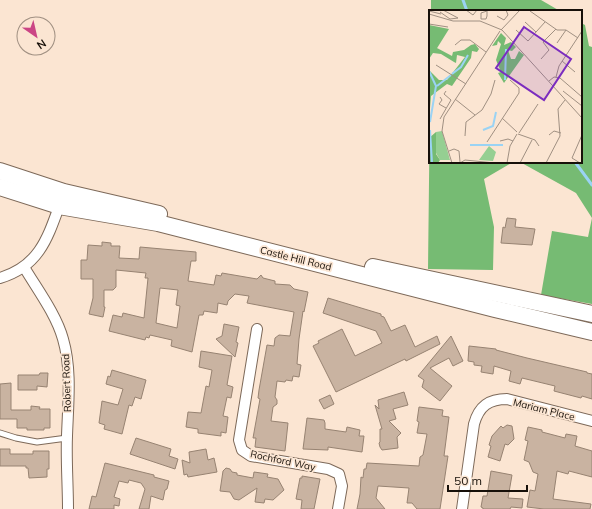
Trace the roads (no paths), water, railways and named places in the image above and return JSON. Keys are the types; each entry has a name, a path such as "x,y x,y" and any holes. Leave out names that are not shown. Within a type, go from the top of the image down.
{"main road":[{"name":"Castle Hill Road","path":"0,171 62,199 133,207 372,267 592,314"},
{"name":"Castle Hill Road","path":"0,187 62,199 495,309 592,332"}],"street":[{"path":"0,278 24,267 38,253 44,245 62,199"},
{"name":"Robert Road","path":"24,267 56,322 66,353 68,374 68,509"},
{"name":"Rochford Way","path":"257,330 239,440 242,450 252,456 328,469 339,474 342,486 338,509"},
{"name":"Mariam Place","path":"462,509 474,424 483,406 495,400 507,399 592,421"}],"lane":[{"path":"0,433 37,442 67,438"}],"waterway":[{"path":"463,0 467,10"},
{"path":"576,163 592,185"}]}
